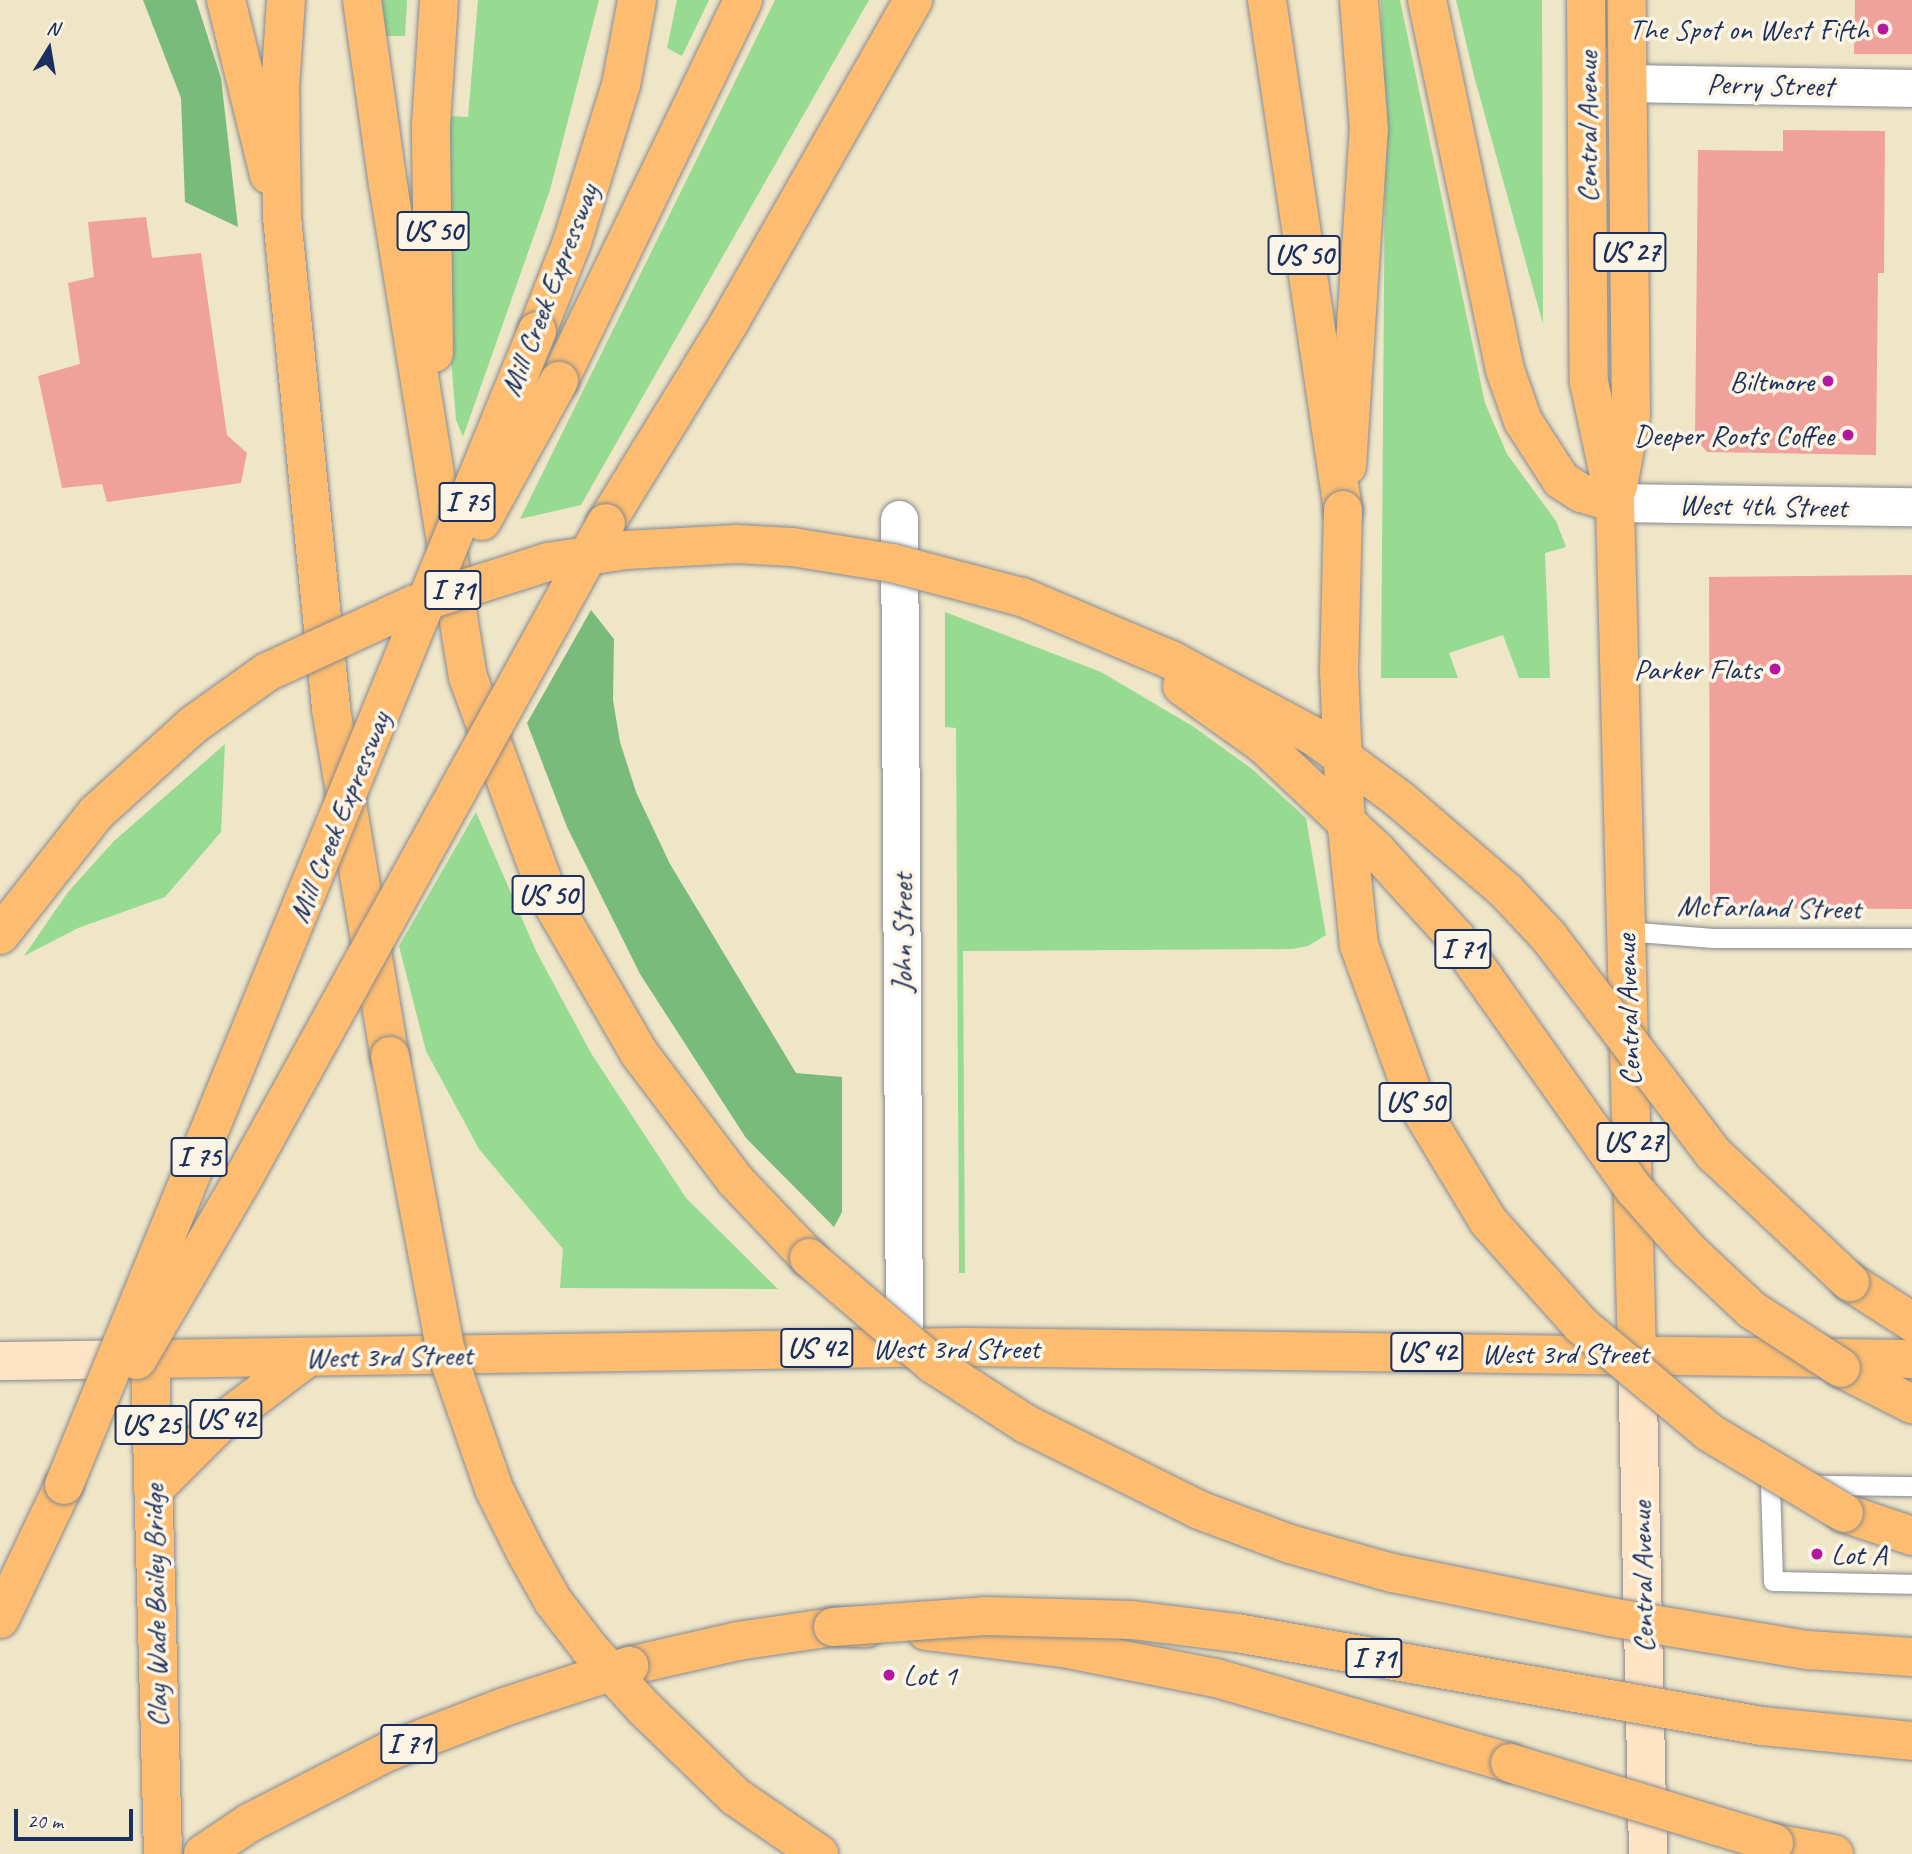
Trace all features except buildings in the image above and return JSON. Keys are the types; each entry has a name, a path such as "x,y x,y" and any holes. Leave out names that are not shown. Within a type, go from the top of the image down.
{"main road":[{"path":"226,0 251,117 282,218"},
{"path":"286,0 280,86 282,218 331,709 390,1056 445,1348 489,1477 526,1551 582,1639 643,1707 736,1797 819,1854"},
{"path":"362,0 433,463"},
{"name":"US 50","path":"439,0 431,125 433,463 468,677 548,895 639,1053 735,1180 809,1258 933,1364 1026,1424 1199,1510 1290,1544 1392,1573 1610,1617 1808,1650 1912,1657"},
{"name":"Mill Creek Expressway","path":"0,1619 64,1485 537,331 572,242 621,85 637,0"},
{"path":"398,673 559,381 743,0"},
{"path":"64,1485 245,1175 606,523 729,323 913,0"},
{"name":"US 50","path":"1267,0 1343,510 1339,671 1345,808 1359,945 1416,1102 1488,1221 1581,1325 1710,1433 1844,1513 1912,1536"},
{"path":"1343,510 1354,399 1369,130 1359,0"},
{"path":"1427,0 1505,370 1523,421 1561,480 1581,493 1615,503"},
{"name":"Central Avenue","path":"1586,0 1589,382 1615,503 1648,1854"},
{"name":"Central Avenue","path":"1615,503 1631,415 1627,0"},
{"name":"I 71","path":"0,935 96,813 227,699 267,672 342,636 461,587 548,562 626,550 737,544 792,547 879,560 1022,597 1152,666 1263,744 1376,849 1456,938 1634,1189 1688,1250 1752,1310 1841,1368 1912,1404"},
{"path":"1022,597 1101,628 1243,695 1315,737 1399,799 1506,891 1549,937 1670,1101 1758,1200 1850,1282 1912,1322"},
{"name":"West 3rd Street","path":"0,1361 904,1347 1637,1353 1912,1359"},
{"name":"US 42","path":"153,1490 218,1425 307,1357"},
{"name":"Clay Wade Bailey Bridge","path":"150,1359 163,1854"},
{"name":"I 71","path":"203,1854 249,1823 387,1752 504,1707 641,1663 738,1641 833,1627 985,1616 1132,1620 1237,1633 1762,1726 1912,1741"},
{"path":"833,1627 992,1637 1216,1678 1774,1843 1834,1854"}],"street":[{"name":"Perry Street","path":"1628,83 1912,88"},
{"name":"West 4th Street","path":"1615,503 1912,507"},
{"name":"John Street","path":"899,519 904,1347"}],"lane":[{"name":"McFarland Street","path":"1625,931 1713,938 1912,938"},
{"path":"1912,1486 1770,1484 1773,1581 1912,1584"}],"green space":[{"path":"143,0 196,0 221,78 238,227 185,202 181,98"},
{"path":"378,0 407,0 405,36 383,36"},
{"path":"478,0 599,0 550,190 463,437 456,420 444,273 449,116 468,117"},
{"path":"677,0 709,0 682,56 667,48"},
{"path":"775,0 869,0 581,505 520,519"},
{"path":"1381,0 1400,0 1485,403 1507,454 1556,521 1566,547 1545,553 1550,678 1519,678 1503,635 1449,653 1458,678 1381,678 1385,156"},
{"path":"1456,0 1542,0 1543,324 1474,76"},
{"path":"591,610 614,639 613,700 620,742 636,792 670,864 796,1073 842,1077 842,1212 834,1227 746,1138 640,974 567,827 527,723"},
{"path":"945,612 1101,672 1194,727 1252,769 1306,818 1326,935 1308,946 1292,949 963,951 965,1273 959,1273 956,728 945,727"},
{"path":"225,744 221,832 165,897 78,928 24,956 68,892 114,841"},
{"path":"476,812 536,951 591,1053 686,1198 778,1289 560,1288 563,1249 479,1149 426,1051 399,946"}],"place":[{"name":"The Spot on West Fifth","path":"1883,29"},
{"name":"Biltmore","path":"1828,381"},
{"name":"Deeper Roots Coffee","path":"1848,435"},
{"name":"Parker Flats","path":"1775,669"},
{"name":"Lot A","path":"1817,1554"},
{"name":"Lot 1","path":"889,1675"}]}
